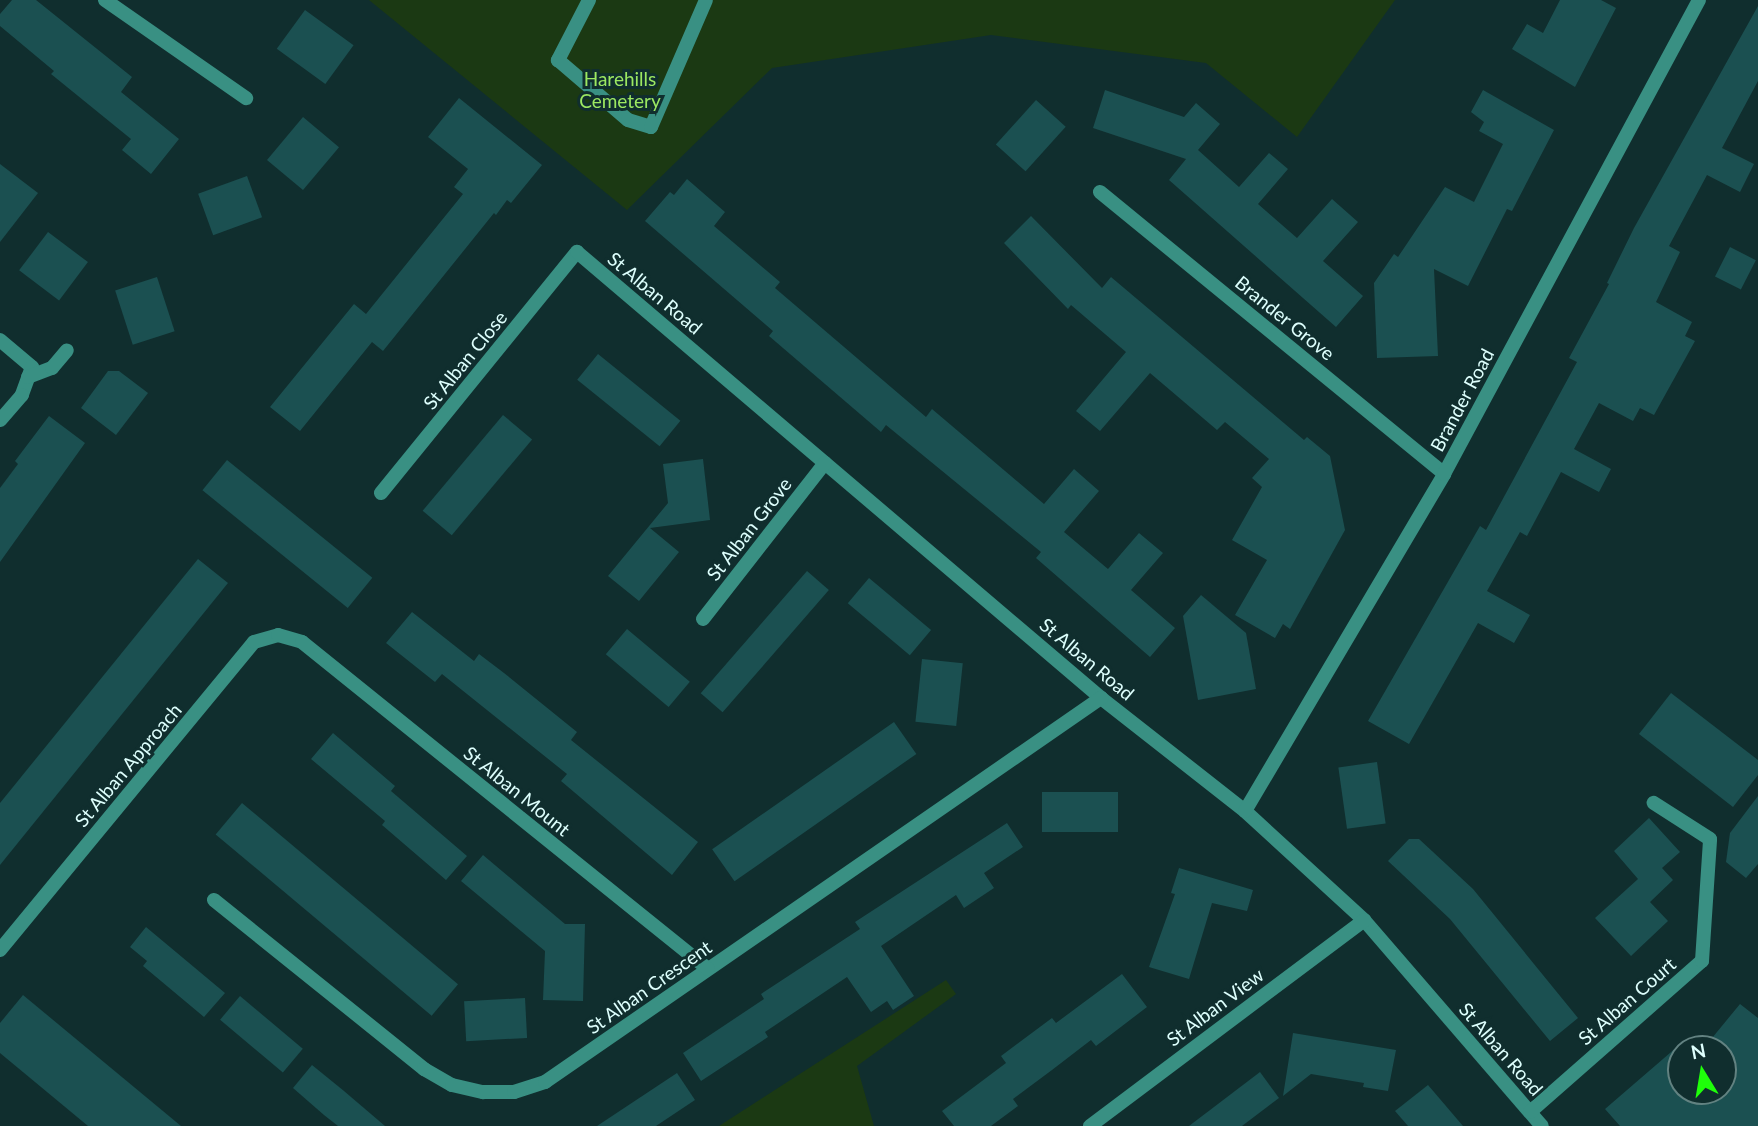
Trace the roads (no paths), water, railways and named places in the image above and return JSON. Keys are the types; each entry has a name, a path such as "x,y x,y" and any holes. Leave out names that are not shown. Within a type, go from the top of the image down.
{"street":[{"path":"105,0 246,98"},
{"path":"589,0 558,60 628,120 651,127 706,0"},
{"name":"Brander Road","path":"1245,811 1444,474 1699,0"},
{"name":"Brander Grove","path":"1100,192 1444,474"},
{"name":"St Alban Road","path":"578,252 1101,698 1245,811 1364,920 1542,1126"},
{"name":"St Alban Close","path":"381,493 578,252"},
{"path":"0,340 32,367 22,395 0,420"},
{"path":"28,377 52,368 67,350"},
{"name":"St Alban Grove","path":"703,620 825,463"},
{"name":"St Alban Approach","path":"0,950 254,642 278,635 302,642"},
{"name":"St Alban Mount","path":"302,642 708,969"},
{"name":"St Alban Crescent","path":"214,900 424,1069 452,1085 483,1092 514,1092 545,1083 1101,698"},
{"name":"St Alban Court","path":"1530,1112 1702,961 1710,839 1654,803"},
{"name":"St Alban View","path":"1090,1126 1364,920"}],"park label":[{"name":"Harehills Cemetery","path":"620,90"}]}
